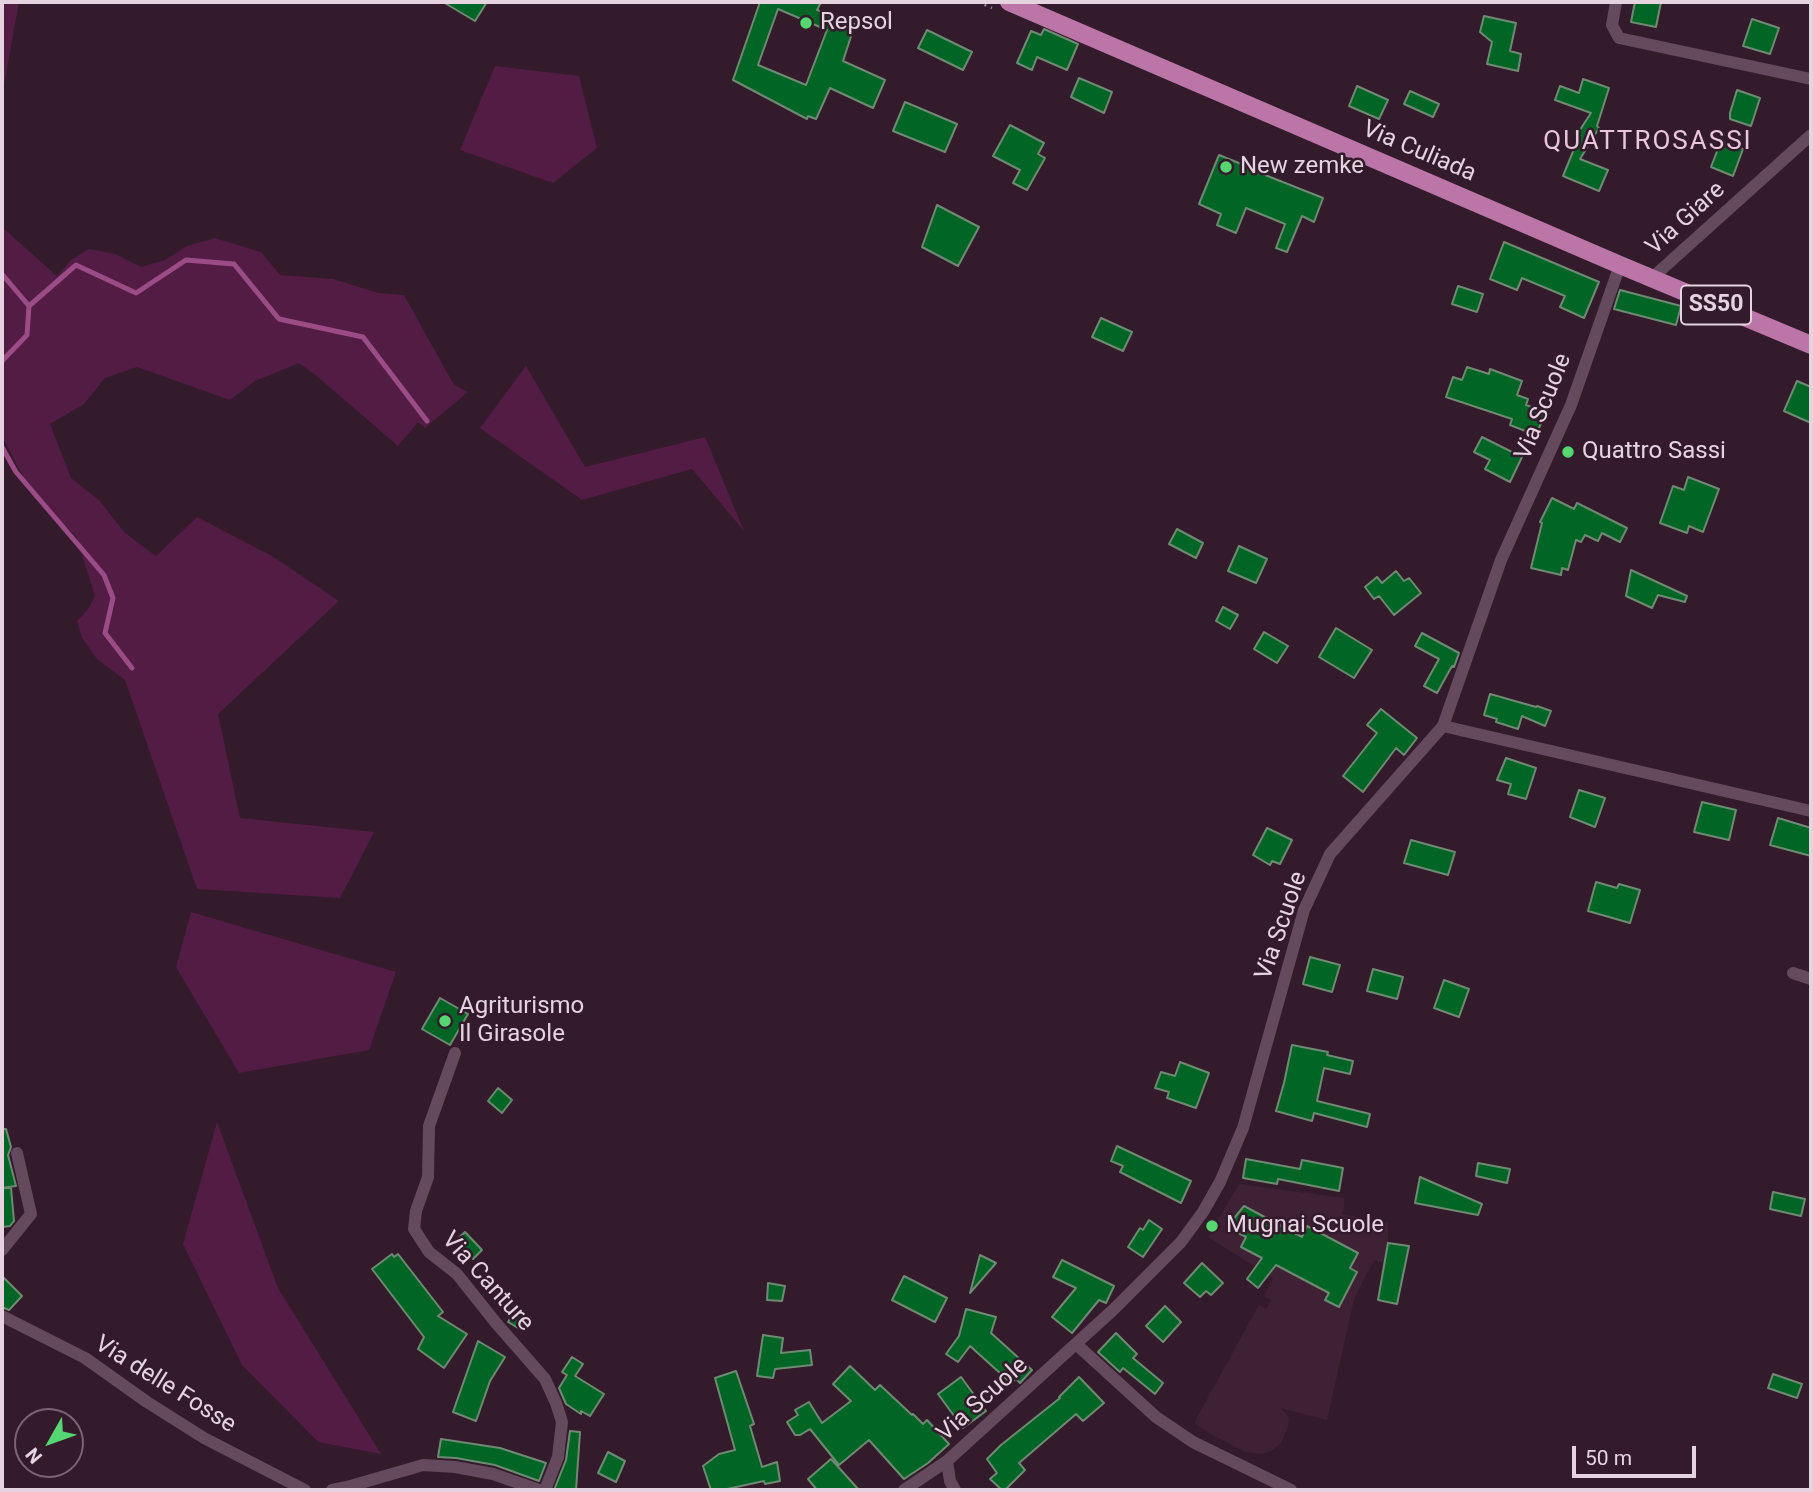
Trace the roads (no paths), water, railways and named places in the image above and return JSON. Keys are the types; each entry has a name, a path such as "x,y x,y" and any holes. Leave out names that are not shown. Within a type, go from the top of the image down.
{"main road":[{"name":"Via Culiada","path":"1009,2 1811,345"}],"street":[{"path":"1616,2 1612,25 1619,38 1811,79"},
{"name":"Via Giare","path":"1652,278 1811,135"},
{"name":"Via Scuole","path":"904,1490 947,1461 1113,1310 1181,1242 1203,1212 1220,1182 1243,1128 1304,910 1330,854 1443,726 1501,560 1571,405 1620,265"},
{"path":"1443,726 1811,811"},
{"path":"1793,973 1811,979"},
{"name":"Via Canture","path":"455,1054 429,1126 428,1177 416,1211 414,1229 429,1252 457,1273 545,1379 562,1422 558,1457 545,1490"},
{"path":"2,1250 31,1214 18,1153"},
{"name":"Via delle Fosse","path":"2,1316 85,1359 204,1438 305,1490"},
{"path":"1076,1344 1156,1417 1193,1442 1291,1490"},
{"path":"947,1461 950,1481 955,1490"},
{"path":"332,1490 424,1465 455,1466 493,1474 539,1490"}],"waterway":[{"path":"29,306 76,265 136,293 186,260 234,264 279,319 363,337 427,421"},
{"path":"2,274 29,306 27,335 2,361"},
{"path":"2,447 16,472 104,575 113,598 105,633 132,668"}],"place":[{"name":"Repsol","path":"806,23"},
{"name":"New zemke","path":"1226,167"},
{"name":"Quattro Sassi","path":"1568,452"},
{"name":"Agriturismo Il Girasole","path":"445,1021"},
{"name":"Mugnai Scuole","path":"1212,1226"}],"district":[{"name":"QUATTROSASSI","path":"1648,142"}]}
